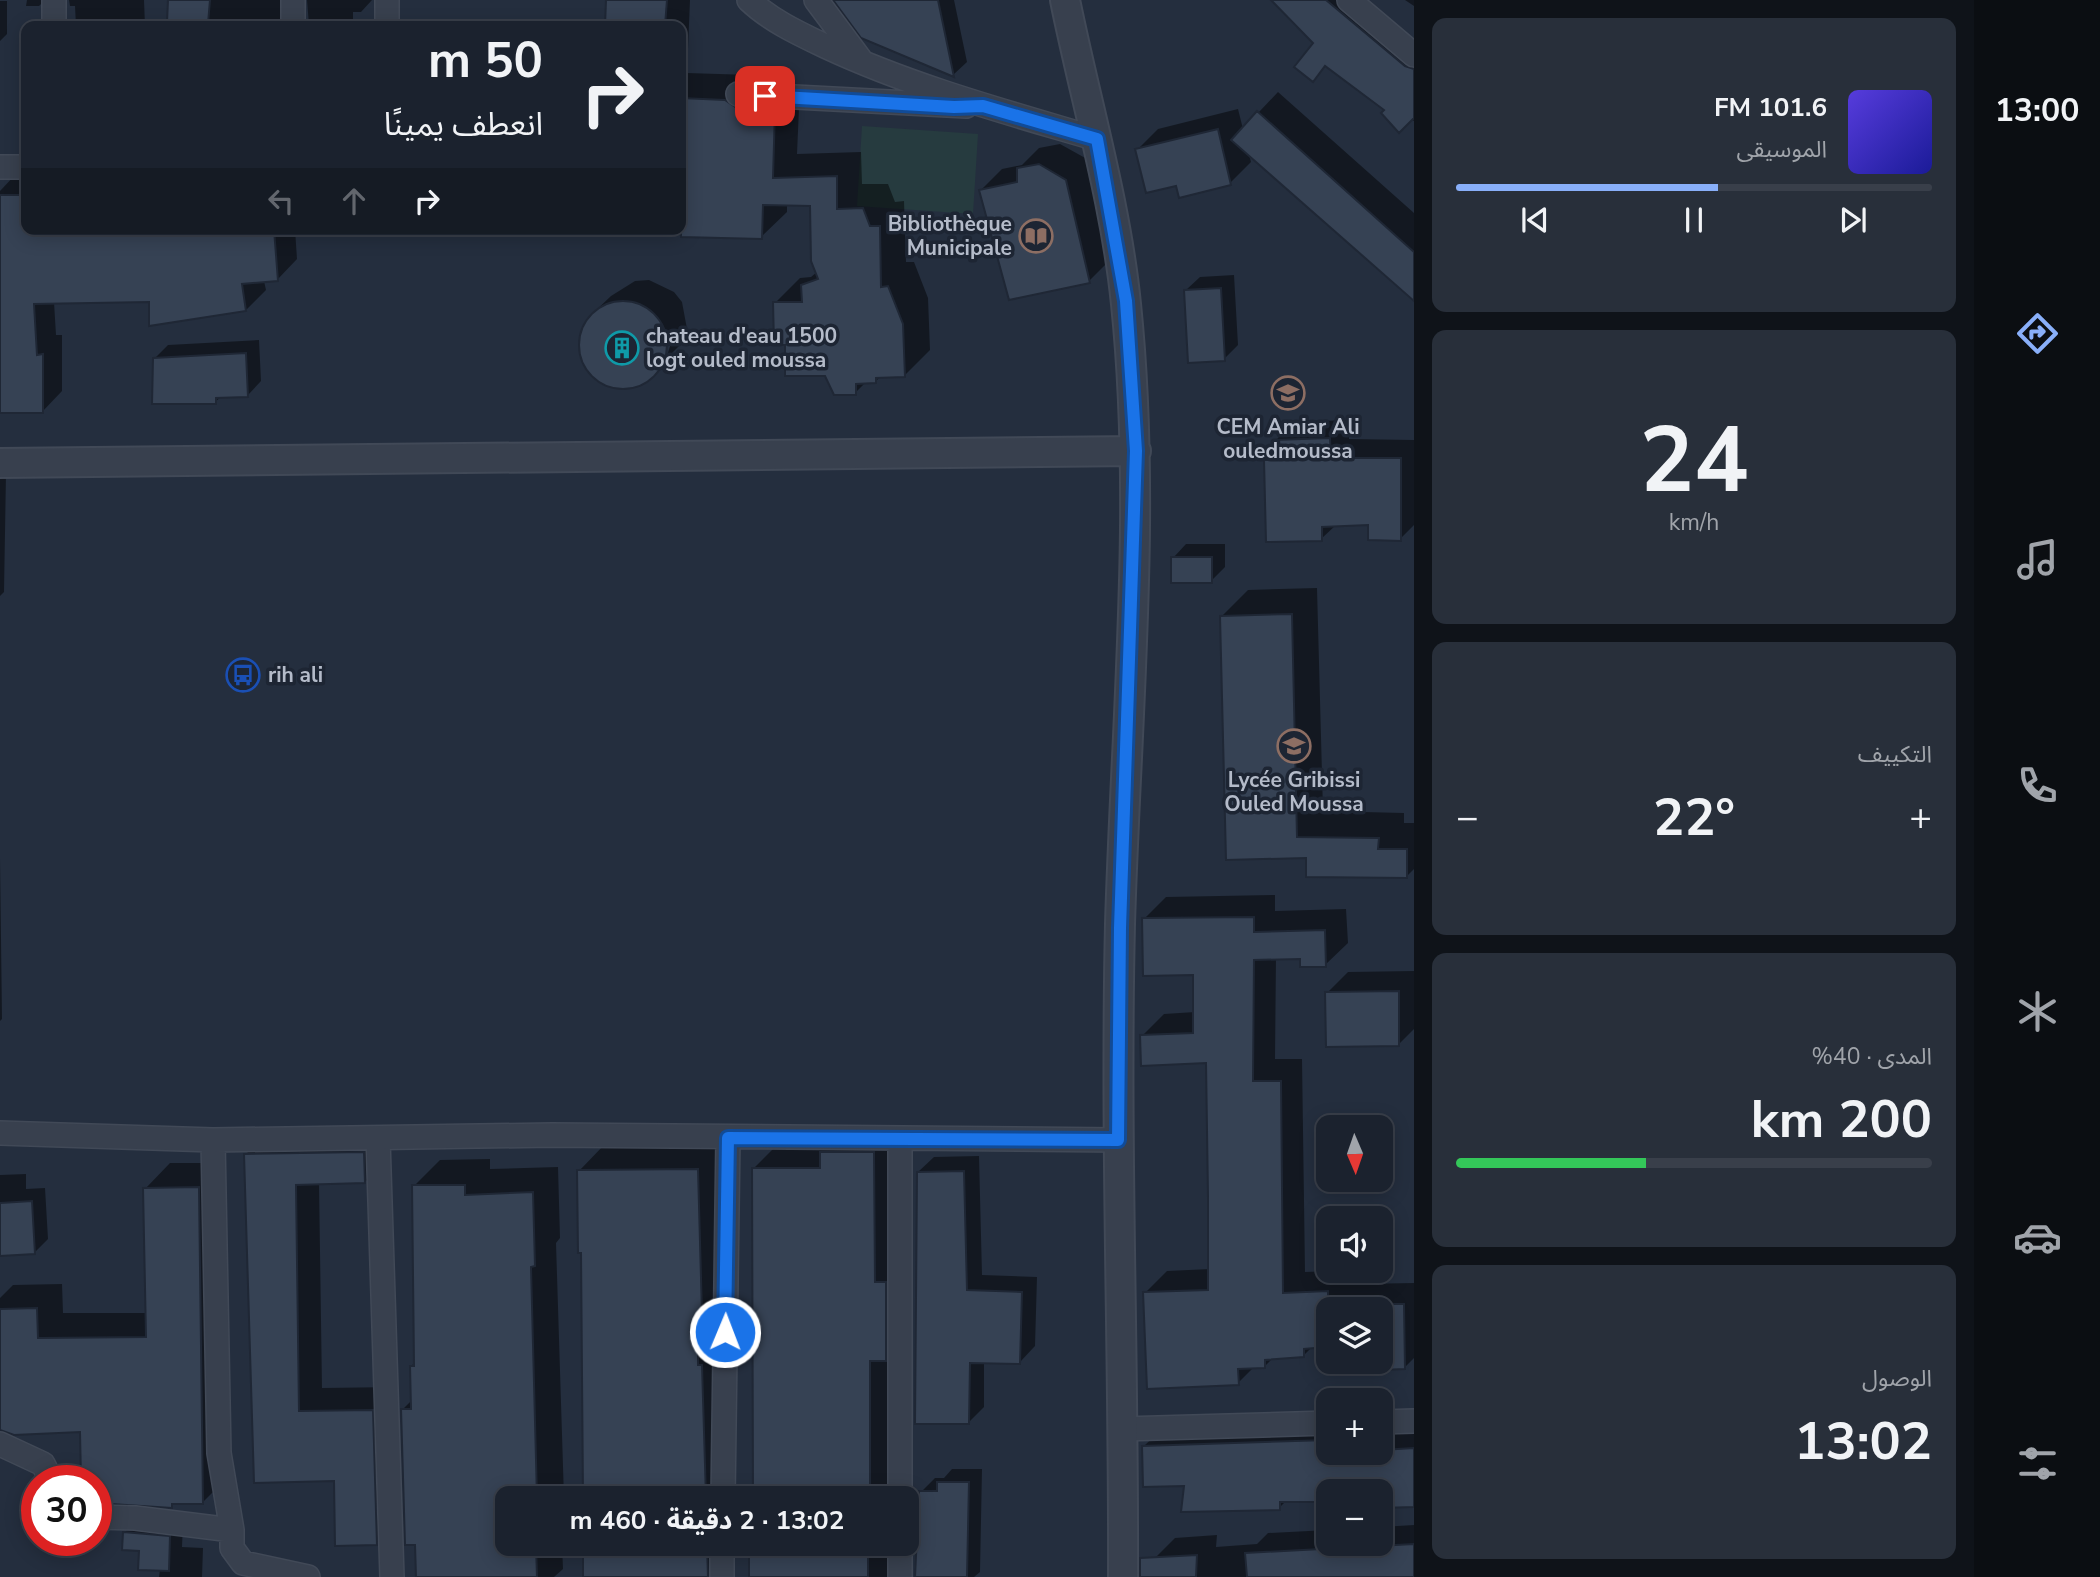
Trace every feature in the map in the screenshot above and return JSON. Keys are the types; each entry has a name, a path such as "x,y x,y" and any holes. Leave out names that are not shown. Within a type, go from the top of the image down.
{"street":[{"path":"54,0 54,21"},
{"path":"292,21 293,0"},
{"path":"387,0 387,21"},
{"path":"749,0 788,29 863,63 983,106 1097,139"},
{"path":"816,0 863,63"},
{"path":"1065,0 1097,139 1126,301 1136,451 1120,928 1118,1140 1124,1577"},
{"path":"1349,0 1414,55"},
{"path":"738,94 954,107 983,106"},
{"path":"0,167 21,167"},
{"path":"0,463 1136,451"},
{"path":"0,1133 213,1140 552,1135 1118,1140"},
{"path":"723,1486 728,1138"},
{"path":"378,1139 392,1577"},
{"path":"900,1139 900,1486"},
{"path":"213,1140 219,1453 232,1530 232,1548 243,1563 309,1577"},
{"path":"1393,1422 1414,1421"},
{"path":"1122,1429 1316,1423"},
{"path":"0,1444 44,1465"},
{"path":"112,1517 232,1530"},
{"path":"722,1556 722,1577"},
{"path":"900,1556 900,1577"}],"green space":[{"path":"862,126 978,134 973,214 857,206"}],"building":[{"path":"168,0 210,0 208,21 167,21"},
{"path":"606,0 667,0 665,21 605,21"},
{"path":"833,0 938,0 954,77 861,38"},
{"path":"1271,0 1326,0 1405,66 1414,69 1414,118 1399,133 1381,113 1384,110 1325,66 1313,82 1294,67 1313,43"},
{"path":"686,98 725,100 737,108 775,110 773,178 837,176 837,209 863,208 870,226 880,226 881,287 888,286 903,324 905,377 876,378 876,383 856,384 856,395 834,395 825,376 785,376 785,345 774,345 773,302 802,302 801,285 818,279 811,261 810,206 763,205 762,239 681,237 686,235"},
{"path":"1257,111 1414,252 1414,301 1231,140"},
{"path":"1218,129 1231,185 1179,198 1176,186 1146,193 1135,149"},
{"name":"Bibliothèque Municipale","path":"1039,164 1066,180 1090,283 1009,300 979,190 1017,182 1017,168"},
{"path":"0,195 21,195 21,235 274,235 278,281 242,284 246,311 149,326 149,302 34,304 37,355 43,354 43,413 0,413"},
{"path":"1221,288 1225,361 1188,363 1184,290"},
{"name":"chateau d'eau 1500 logt ouled moussa","path":"623,301 648,308 660,320 667,345 660,370 648,382 623,389 598,382 586,370 579,345 586,320 598,308"},
{"path":"246,353 248,397 216,398 216,404 152,404 153,358"},
{"path":"1330,438 1331,458 1401,458 1401,541 1368,540 1368,525 1322,527 1322,541 1266,542 1264,460 1274,460 1274,440"},
{"path":"1171,557 1212,557 1212,583 1171,583"},
{"path":"1292,614 1297,837 1379,838 1378,849 1407,849 1407,878 1306,877 1306,858 1226,860 1220,616"},
{"path":"1254,917 1254,932 1325,930 1326,967 1300,967 1300,959 1254,960 1253,1081 1281,1081 1283,1293 1328,1291 1328,1297 1316,1297 1316,1348 1304,1349 1304,1357 1265,1360 1265,1368 1238,1369 1239,1385 1147,1389 1143,1292 1208,1290 1208,1197 1206,1063 1141,1066 1140,1035 1193,1033 1193,975 1143,976 1142,918"},
{"path":"1399,991 1399,1046 1326,1047 1325,992"},
{"path":"364,1152 365,1183 296,1185 299,1411 373,1410 377,1545 335,1546 334,1481 254,1483 244,1154"},
{"path":"820,1152 874,1152 875,1282 886,1282 886,1361 870,1361 870,1486 753,1486 752,1168 820,1168"},
{"path":"698,1169 702,1314 698,1315 698,1365 702,1365 706,1486 583,1486 581,1253 578,1253 577,1170"},
{"path":"964,1171 967,1290 1022,1292 1020,1364 970,1363 969,1424 915,1424 917,1172"},
{"path":"412,1185 465,1185 465,1195 533,1192 535,1266 531,1267 537,1486 495,1486 495,1556 536,1556 537,1577 416,1577 415,1545 405,1545 401,1409 411,1409 410,1366 414,1366"},
{"path":"199,1187 203,1504 172,1504 172,1508 112,1504 112,1465 81,1465 80,1432 14,1435 0,1430 0,1309 37,1308 38,1338 146,1337 143,1188"},
{"path":"32,1201 35,1254 0,1256 0,1203"},
{"path":"1393,1304 1404,1304 1405,1369 1393,1370"},
{"path":"1316,1440 1316,1465 1393,1465 1393,1449 1414,1448 1414,1507 1393,1508 1393,1479 1316,1479 1316,1502 1280,1502 1280,1510 1181,1512 1184,1486 1143,1487 1142,1446"},
{"path":"937,1482 969,1482 967,1577 915,1577 916,1556 919,1556 919,1491 937,1491"},
{"path":"123,1532 170,1536 169,1571 138,1570 139,1551 122,1550"},
{"path":"1414,1544 1414,1577 1247,1577 1245,1553 1316,1549 1316,1556 1393,1556 1393,1545"},
{"path":"1197,1555 1196,1577 1140,1577 1140,1558"},
{"path":"583,1556 707,1556 708,1577 583,1577"},
{"path":"749,1556 868,1556 868,1577 749,1577"}],"place":[{"name":"Bibliothèque Municipale","path":"1036,236"},
{"name":"chateau d'eau 1500 logt ouled moussa","path":"622,348"},
{"name":"CEM Amiar Ali ouledmoussa","path":"1288,393"},
{"name":"rih ali","path":"243,675"},
{"name":"Lycée Gribissi Ouled Moussa","path":"1294,746"}],"route":[{"path":"725,1332 728,1138 1118,1140 1120,928 1136,451 1126,301 1097,139 983,106 954,107 765,96"}]}
